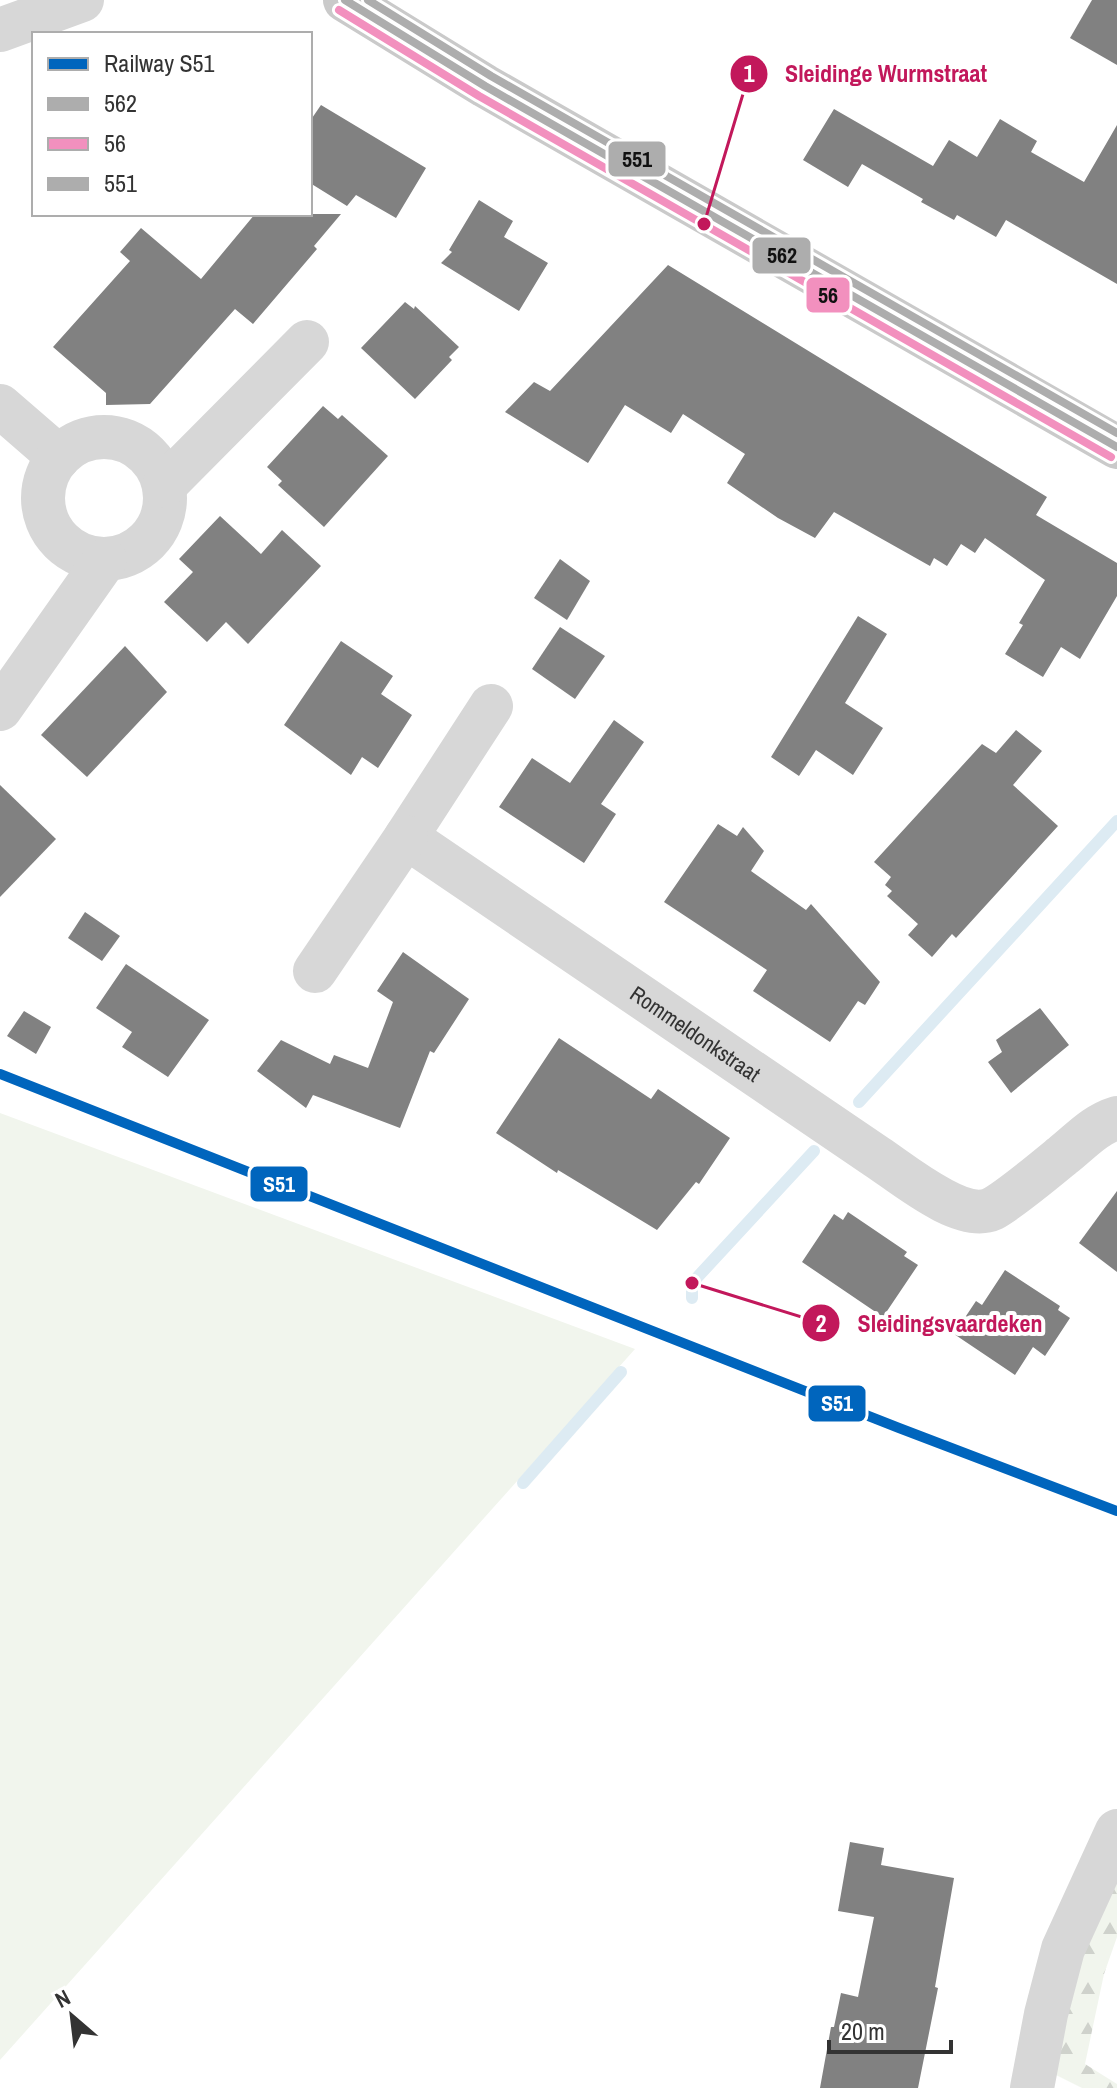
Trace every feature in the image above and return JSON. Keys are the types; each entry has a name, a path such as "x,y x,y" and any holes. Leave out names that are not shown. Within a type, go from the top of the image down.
{"main road":[{"path":"345,0 485,86 1117,447"}],"street":[{"path":"0,30 82,0"},
{"path":"164,486 307,342"},
{"path":"0,406 59,457"},
{"path":"99,436 120,438 140,447 150,455 161,473 164,486 166,500 159,528 145,544 126,556 105,560 73,551 61,542 49,525 43,505 44,486 51,466 66,449 99,436"},
{"path":"0,709 105,560"},
{"path":"315,971 491,706"},
{"name":"Rommeldonkstraat","path":"406,837 948,1203 975,1212 992,1209 1063,1156 1100,1123 1117,1118"},
{"path":"1032,2088 1046,2014 1063,1949 1117,1831"}],"green space":[{"path":"0,1113 635,1349 0,2060"},
{"path":"1117,1863 1117,1937 1104,1974 1085,2064 1117,2084 1117,2088 1082,2088 1050,2072 1059,2010"}],"building":[{"path":"1092,0 1117,0 1117,65 1070,38"},
{"path":"321,105 426,168 396,218 356,195 347,206 312,184 312,118"},
{"path":"834,109 933,166 949,140 977,157 1000,119 1037,141 1031,152 1084,182 1117,125 1117,284 1006,220 996,237 957,215 954,220 862,164 848,187 803,160"},
{"path":"479,200 513,221 504,237 548,263 519,311 441,263 452,252 449,250"},
{"path":"341,214 314,246 317,249 253,324 235,309 150,404 106,405 106,393 53,347 130,261 120,252 141,228 201,279 253,216"},
{"path":"668,265 1047,497 1036,515 1117,563 1117,596 1080,659 1061,647 1043,677 1005,654 1023,625 1019,623 1045,580 985,538 975,553 961,544 947,566 934,558 930,566 834,512 815,538 778,518 727,483 745,454 683,414 671,433 625,405 588,463 505,412 534,382 550,391"},
{"path":"405,302 414,309 415,306 459,347 449,357 452,360 415,399 361,348"},
{"path":"323,406 338,419 342,415 388,456 324,527 278,485 282,481 267,467"},
{"path":"220,516 261,554 282,530 321,566 248,644 226,622 207,642 164,602 193,572 179,559"},
{"path":"560,559 590,581 567,620 534,598"},
{"path":"858,616 887,634 845,703 883,728 853,775 816,750 799,776 771,757"},
{"path":"560,627 605,656 575,699 532,669"},
{"path":"341,641 393,676 381,694 412,715 378,768 362,757 351,775 284,725"},
{"path":"125,646 167,692 87,777 41,735"},
{"path":"614,720 644,742 601,804 616,814 584,863 499,807 532,758 570,783"},
{"path":"1016,730 1042,751 1013,785 1058,826 956,938 952,934 932,957 908,935 918,924 887,896 892,891 885,885 891,877 874,862 982,744 996,753"},
{"path":"0,785 56,839 0,897"},
{"path":"718,824 737,836 743,827 764,851 751,871 806,910 811,904 880,982 865,1005 858,1001 830,1042 753,991 767,970 664,902"},
{"path":"85,912 120,936 102,961 68,938"},
{"path":"403,952 469,999 434,1053 430,1051 400,1128 313,1095 306,1108 257,1071 281,1040 330,1064 334,1055 368,1068 393,1002 377,991"},
{"path":"126,964 209,1020 168,1077 122,1047 132,1032 96,1008"},
{"path":"1040,1008 1069,1045 1011,1093 988,1062 1002,1052 996,1040"},
{"path":"24,1011 51,1027 36,1054 7,1036"},
{"path":"559,1038 651,1099 658,1089 730,1138 699,1184 696,1182 657,1230 558,1170 557,1173 496,1133"},
{"path":"1117,1191 1117,1272 1079,1243"},
{"path":"848,1212 907,1252 904,1256 918,1265 883,1317 802,1262 834,1214 843,1220"},
{"path":"1005,1270 1060,1306 1058,1310 1070,1318 1045,1356 1033,1347 1015,1375 954,1334 976,1301 982,1305"},
{"path":"850,1842 884,1848 881,1865 954,1878 935,1987 938,1988 918,2088 820,2088 831,2027 834,2027 841,1993 858,1997 874,1917 838,1911"}],"waterway":[{"path":"859,1102 1117,821"},
{"path":"692,1298 692,1283 814,1151"},
{"path":"523,1483 621,1372"}],"rail line":[{"name":"S51","path":"0,1074 1117,1511"}],"transit line":[{"name":"562","path":"345,0 485,86 1117,447"},
{"name":"551","path":"368,0 491,76 1117,433"},
{"name":"56","path":"339,10 479,96 1111,457"}],"place":[{"name":"Sleidinge Wurmstraat","path":"704,224"},
{"name":"Sleidingsvaardeken","path":"692,1283"}]}
